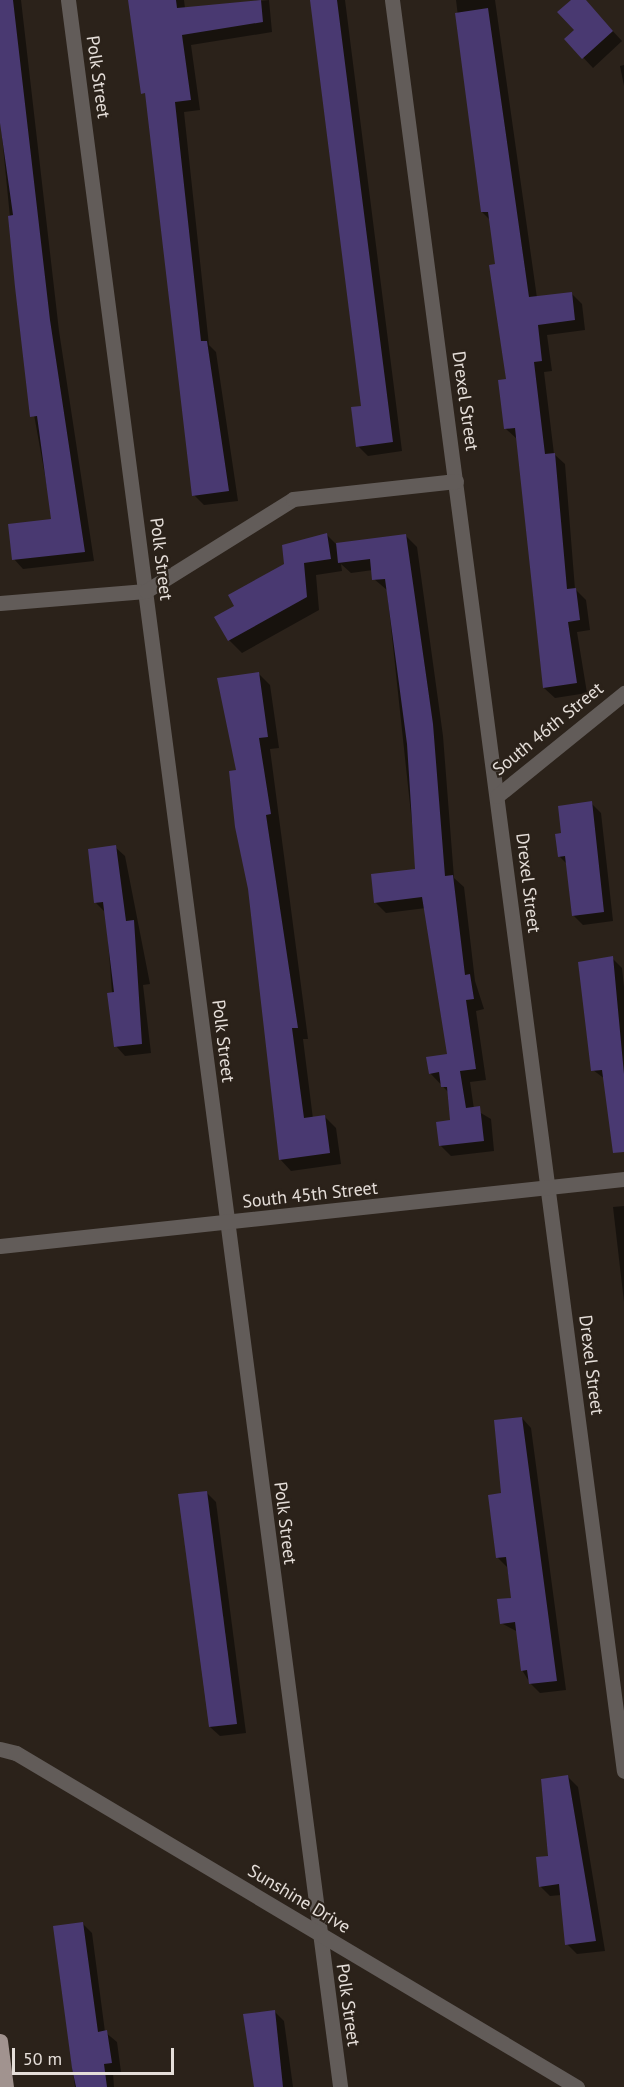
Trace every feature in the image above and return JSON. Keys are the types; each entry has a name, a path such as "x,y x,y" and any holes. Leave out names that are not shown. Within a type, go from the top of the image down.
{"main road":[{"path":"0,2041 6,2087"}],"street":[{"name":"Polk Street","path":"68,0 339,2087"},
{"name":"Drexel Street","path":"392,0 624,1771"},
{"path":"0,603 146,591 293,499 456,481"},
{"name":"South 46th Street","path":"497,796 624,693"},
{"name":"South 45th Street","path":"0,1246 624,1179"},
{"name":"Sunshine Drive","path":"0,1749 16,1753 577,2087"}],"building":[{"path":"0,0 13,0 50,320 85,552 12,560 8,524 51,519 37,416 30,417 8,216 13,215 0,123"},
{"path":"128,0 176,0 177,8 261,0 263,22 182,35 191,100 175,102 201,341 207,341 229,491 192,496 145,93 141,94"},
{"path":"310,0 337,0 393,442 356,447 351,407 361,406"},
{"path":"571,0 586,0 613,31 582,59 564,39 574,30 557,12"},
{"path":"488,8 529,297 572,292 575,320 538,325 542,361 534,362 545,454 555,453 567,589 576,588 580,620 568,622 577,683 543,688 515,428 504,429 498,380 506,379 489,265 495,264 488,212 481,212 455,13"},
{"path":"327,533 331,559 304,563 307,597 228,641 214,617 234,606 228,595 284,564 282,545"},
{"path":"406,534 433,724 445,876 453,875 465,975 470,974 474,999 466,1000 476,1069 460,1071 466,1108 480,1106 484,1141 439,1146 436,1122 450,1120 447,1087 441,1087 439,1072 429,1074 426,1057 447,1054 422,897 374,903 371,874 415,869 407,744 385,579 372,580 370,559 338,563 336,543"},
{"path":"259,672 268,737 259,738 271,814 266,815 298,1028 292,1028 304,1118 325,1115 330,1153 279,1160 248,889 235,827 229,771 236,770 217,678"},
{"path":"592,801 604,912 572,916 565,856 558,857 555,834 561,833 558,806"},
{"path":"116,845 126,921 134,920 142,1044 114,1047 107,993 114,992 103,902 94,903 88,849"},
{"path":"613,956 624,1074 624,1152 613,1153 602,1070 591,1071 578,962"},
{"path":"522,1417 557,1681 529,1684 527,1670 521,1671 515,1622 500,1624 497,1599 511,1598 506,1557 496,1558 488,1495 501,1493 494,1420"},
{"path":"207,1491 237,1724 209,1727 178,1494"},
{"path":"568,1775 596,1941 565,1945 559,1884 539,1887 536,1857 548,1856 541,1779"},
{"path":"83,1922 98,2032 107,2030 112,2063 104,2064 107,2087 76,2087 72,2068 53,1926"},
{"path":"275,2010 283,2087 254,2087 243,2014"}]}
